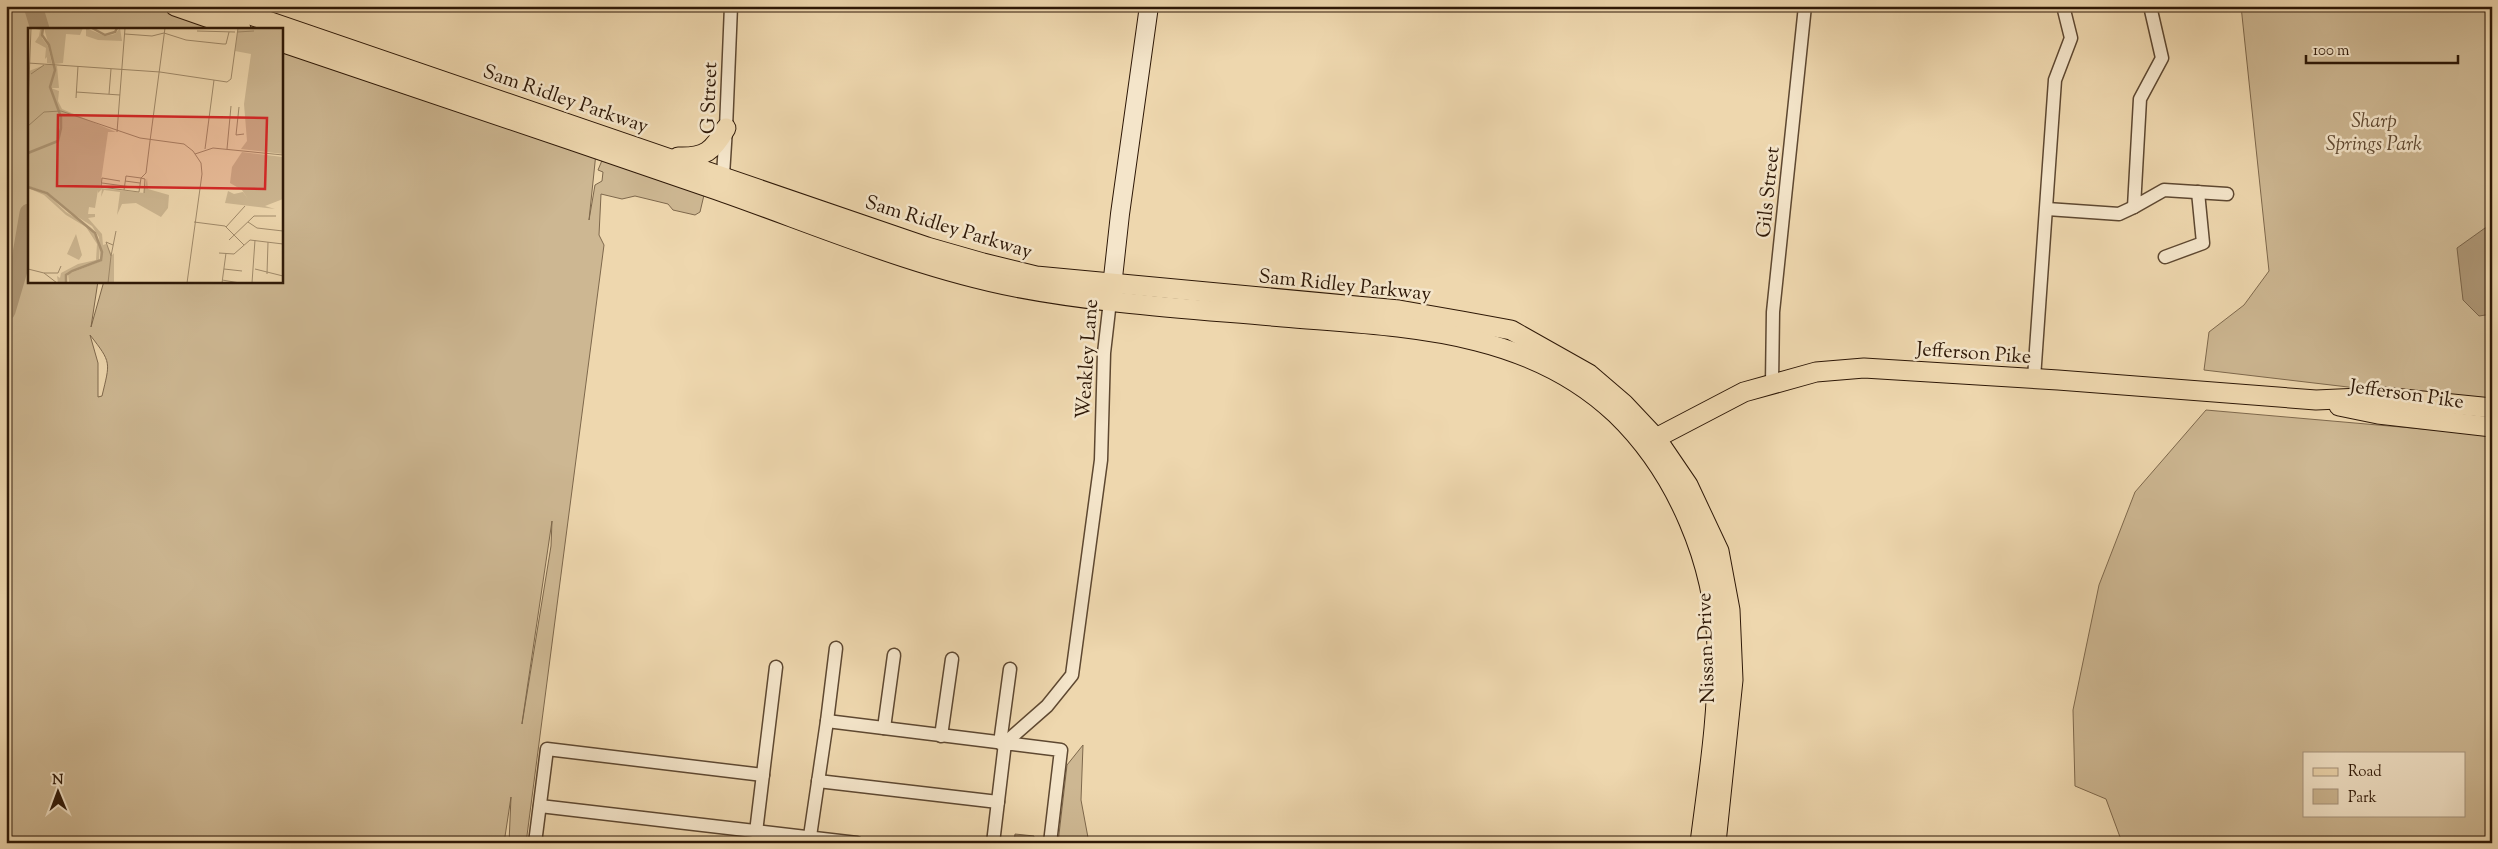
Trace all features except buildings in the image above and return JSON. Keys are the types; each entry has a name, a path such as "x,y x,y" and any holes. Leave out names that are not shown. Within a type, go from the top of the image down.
{"main road":[{"path":"175,6 238,28"},
{"name":"Sam Ridley Parkway","path":"224,6 669,157 720,183"},
{"name":"Weakley Lane","path":"1112,292 1120,214 1149,6"},
{"name":"Sam Ridley Parkway","path":"282,42 720,183 983,264 1112,292 1399,310 1512,330 1589,374 1624,404 1650,442"},
{"path":"669,157 695,158 710,151 726,128"},
{"name":"Jefferson Pike","path":"1650,442 1719,403 1772,382 1831,369 1864,368 2034,378 2316,400 2383,397 2492,408"},
{"name":"Jefferson Pike","path":"2316,400 2378,414 2492,427"},
{"name":"Nissan Drive","path":"1650,442 1674,490 1702,558 1712,603 1717,646 1715,696 1700,843"},
{"name":"Nissan Drive","path":"1650,442 1688,485 1719,550 1730,610 1732,680 1716,843"}],"street":[{"name":"G Street","path":"720,183 726,128 731,6"},
{"name":"Gils Street","path":"1772,382 1773,312 1805,6"},
{"path":"2034,378 2055,80 2070,38 2063,6"},
{"path":"2134,207 2140,99 2162,58 2150,6"},
{"path":"2047,209 2119,214 2164,190 2227,194"},
{"path":"2165,257 2203,243 2198,192"},
{"name":"Weakley Lane","path":"1002,743 1046,706 1072,675 1101,460 1104,360 1112,292"},
{"path":"810,840 836,648"},
{"path":"884,728 894,656"},
{"path":"941,736 952,658"},
{"path":"756,832 776,667"},
{"path":"993,843 1010,669"},
{"path":"827,722 1060,750 1050,843"},
{"path":"535,843 547,749 763,775"},
{"path":"818,781 998,802"},
{"path":"540,806 810,840 857,843"}],"green space":[{"path":"6,6 154,6 220,28 28,28 28,282 98,282 91,327 104,282 282,282 282,49 596,153 589,220 595,185 602,181 603,172 598,170 603,158 704,195 700,212 695,215 673,210 668,204 635,196 622,199 601,194 599,235 604,245 526,843 509,843 511,797 504,843 6,843","holes":["90,335 106,358 108,369 102,396 98,397 98,363","552,521 551,546 522,724"]},
{"name":"Sharp Springs Park","path":"2241,6 2492,6 2492,404 2204,370 2209,332 2244,305 2269,271"},
{"path":"2206,410 2492,435 2492,843 2131,843 2120,837 2106,799 2075,786 2073,710 2099,585 2135,492"},
{"path":"1083,745 1081,800 1089,843 1058,843 1067,765"}],"shaded area":[{"path":"2492,227 2492,314 2479,316 2463,300 2457,248 2485,228"},
{"path":"1015,834 1034,836 1033,843 1014,843"}],"waterway":[{"path":"33,6 40,28"},
{"path":"6,311 21,260 28,219"}]}
